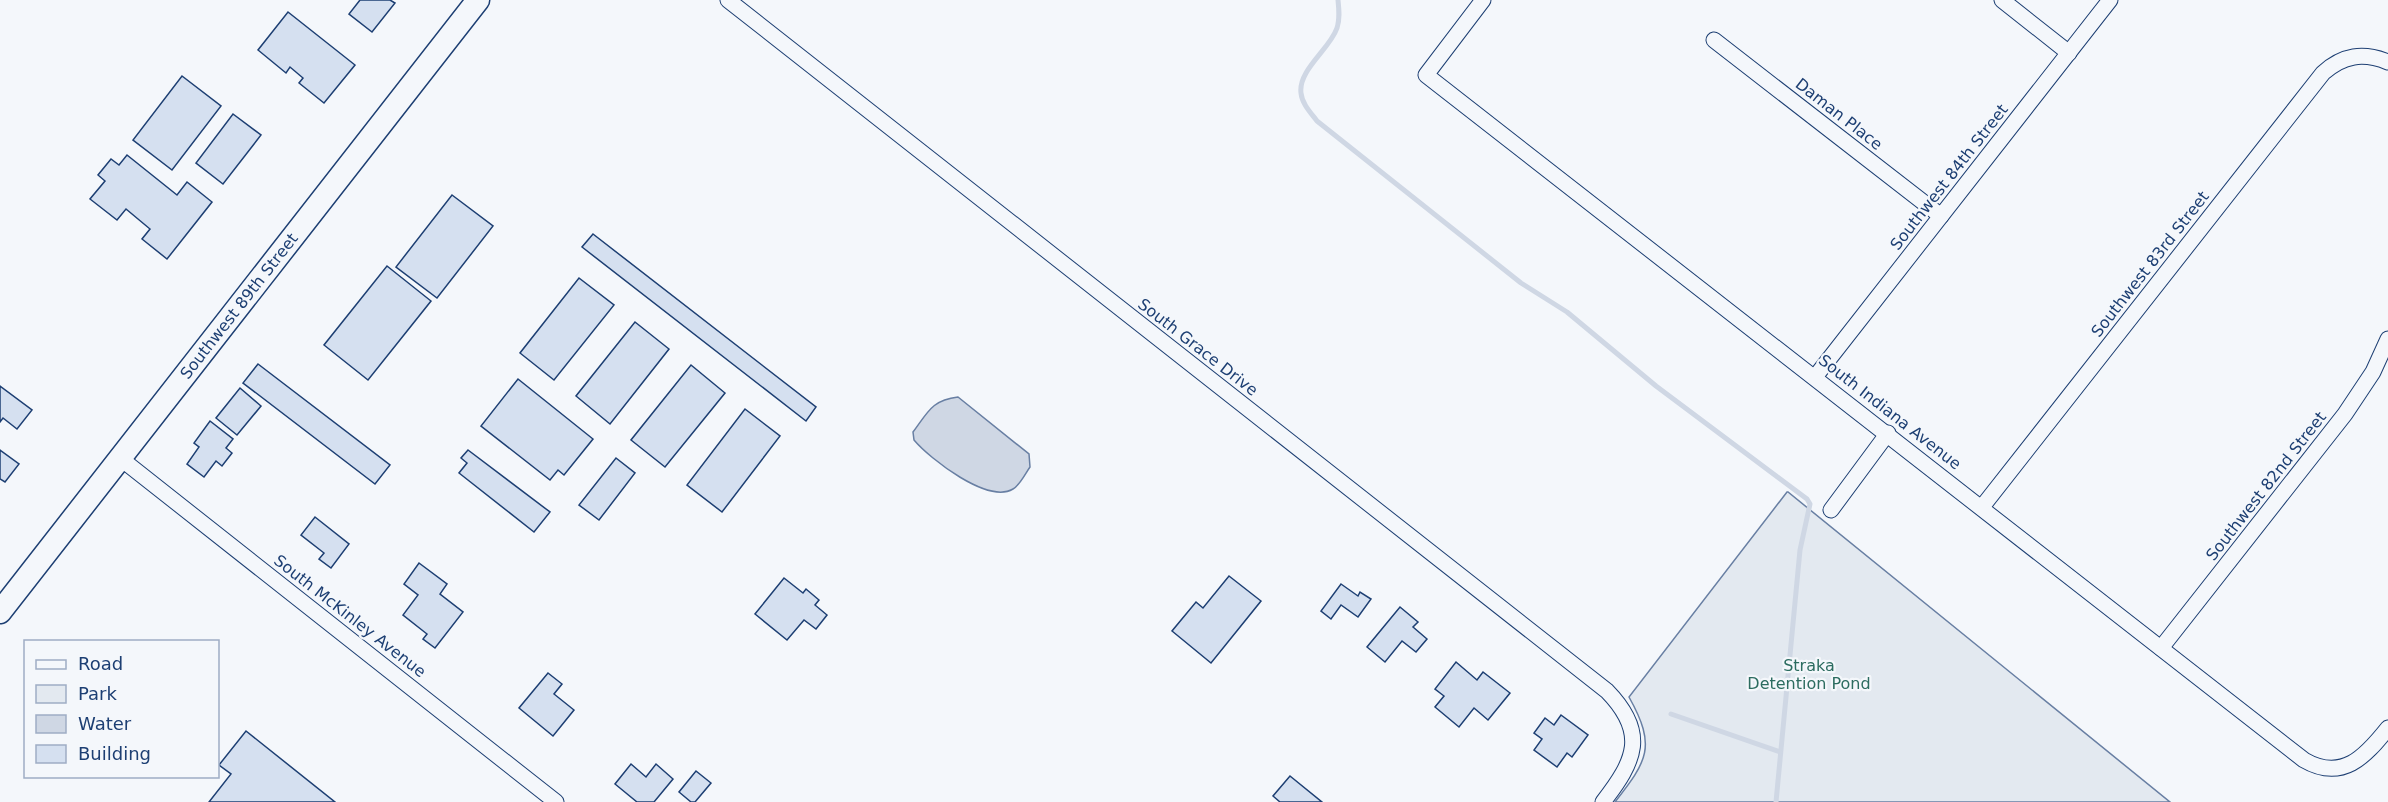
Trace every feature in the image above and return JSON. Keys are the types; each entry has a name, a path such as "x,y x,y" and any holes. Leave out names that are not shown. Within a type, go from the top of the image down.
{"main road":[{"name":"Southwest 89th Street","path":"0,612 478,0"}],"street":[{"name":"South Grace Drive","path":"728,0 1607,691 1622,708 1632,733 1633,756 1628,767 1603,802"},
{"name":"South Indiana Avenue","path":"1482,0 1426,75 1815,376 2304,760 2324,770 2348,766 2361,757 2388,728"},
{"path":"2002,0 2069,53"},
{"name":"Southwest 84th Street","path":"1815,376 2110,0"},
{"name":"Daman Place","path":"1714,40 1941,216"},
{"name":"Southwest 83rd Street","path":"1982,507 2318,79 2337,62 2356,55 2367,55 2388,62"},
{"name":"Southwest 82nd Street","path":"2161,648 2345,414 2373,372 2388,339"},
{"path":"1831,510 1888,433"},
{"name":"South McKinley Avenue","path":"120,458 556,802"}],"green space":[{"name":"Straka Detention Pond","path":"1787,492 2170,802 1615,802 1635,775 1645,753 1643,729 1629,697"}],"water":[{"path":"958,397 1029,454 1030,467 1013,489 1002,492 975,485 946,468 914,440 913,432 931,408 942,401"}],"building":[{"path":"360,0 390,0 395,3 372,32 349,14"},
{"path":"288,12 355,65 324,103 299,83 303,78 290,67 286,73 258,50"},
{"path":"182,76 221,106 172,170 133,140"},
{"path":"233,114 261,135 223,184 196,163"},
{"path":"127,155 177,195 187,182 212,202 167,259 142,239 150,229 126,209 117,220 90,199 105,181 98,175 111,159 119,165"},
{"path":"452,195 493,226 437,298 396,267"},
{"path":"593,234 816,407 806,421 582,247"},
{"path":"387,266 431,301 368,380 324,345"},
{"path":"579,278 614,305 554,380 520,353"},
{"path":"635,322 669,349 610,424 576,396"},
{"path":"258,364 390,465 375,484 243,383"},
{"path":"691,365 725,393 665,467 631,440"},
{"path":"518,379 593,439 564,475 558,470 550,480 481,426"},
{"path":"0,386 32,410 17,429 3,418 0,422"},
{"path":"240,388 261,406 237,435 216,418"},
{"path":"745,409 780,436 722,512 687,485"},
{"path":"210,421 233,439 226,448 232,453 222,466 216,461 204,477 187,464 199,447 194,443"},
{"path":"0,450 19,464 5,482 0,479"},
{"path":"468,450 550,512 534,532 459,473 467,463 461,458"},
{"path":"616,458 635,473 599,520 579,505"},
{"path":"315,517 349,544 331,568 319,559 324,553 301,535"},
{"path":"419,563 447,584 440,594 463,612 435,648 423,639 427,634 403,615 418,595 404,584"},
{"path":"1229,576 1261,601 1211,663 1172,631 1196,602 1203,608"},
{"path":"784,578 803,593 806,589 819,600 815,605 827,615 816,629 804,620 787,640 755,614"},
{"path":"1341,584 1358,596 1360,592 1371,599 1358,617 1341,605 1331,619 1321,611"},
{"path":"1400,607 1418,622 1413,627 1427,639 1416,652 1402,641 1385,662 1367,647"},
{"path":"1456,662 1477,680 1483,672 1510,693 1488,720 1474,708 1459,727 1435,707 1444,696 1435,689"},
{"path":"548,673 562,684 554,694 574,710 553,736 519,708"},
{"path":"1561,715 1588,735 1572,757 1567,753 1557,767 1534,750 1542,739 1534,733 1545,718 1554,725"},
{"path":"246,731 335,802 209,802 231,774 219,765"},
{"path":"631,764 646,777 656,764 673,779 654,802 637,802 615,784"},
{"path":"696,771 711,783 695,802 691,802 679,792"},
{"path":"1290,776 1322,802 1280,802 1273,796"}],"waterway":[{"path":"1338,0 1337,28 1328,44 1309,68 1301,84 1303,101 1317,121 1521,283 1567,312 1656,386 1807,499 1810,504 1800,550 1776,802"},
{"path":"1671,714 1780,752"}]}
